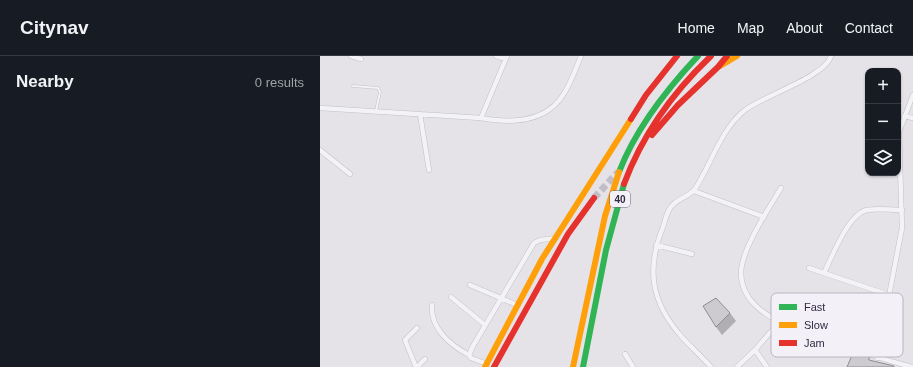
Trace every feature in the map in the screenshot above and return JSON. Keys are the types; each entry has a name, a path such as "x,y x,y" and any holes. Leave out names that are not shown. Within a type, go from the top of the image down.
{"main road":[{"path":"486,365 542,259 646,95 677,56"},
{"name":"40","path":"573,367 609,202 623,161 646,119 669,88 698,56"},
{"name":"40","path":"583,367 609,238 618,205 636,156 644,139 680,87 711,56"},
{"path":"652,136 678,105 718,67 727,56"},
{"path":"718,67 737,56"},
{"path":"494,367 568,234 594,198"}],"street":[{"path":"351,56 360,59"},
{"path":"481,118 507,58 496,56"},
{"path":"320,108 481,118 492,120 520,120 539,115 551,109 569,83 580,56"},
{"path":"711,367 681,336 660,306 652,274 656,245 673,204 694,191 730,126 745,110 815,74 830,61 831,56"},
{"path":"889,293 899,250 902,228 899,132 913,95"},
{"path":"420,114 429,170"},
{"path":"904,116 913,118"},
{"path":"320,150 350,174"},
{"path":"771,316 756,306 747,296 742,286 741,271 745,254 781,188"},
{"path":"694,191 764,217"},
{"path":"824,273 852,221 859,214 867,210 902,210"},
{"path":"469,354 534,243 540,240 556,238"},
{"path":"656,245 692,254"},
{"path":"809,268 883,293"},
{"path":"470,285 501,297 517,306"},
{"path":"451,297 485,325"},
{"path":"432,305 431,316 444,336 454,347 469,354 470,358 486,365"},
{"path":"417,328 405,340 416,367 424,359"},
{"path":"737,367 755,350 771,331"},
{"path":"755,350 767,367"},
{"path":"625,354 633,367"},
{"path":"877,358 912,367"}],"lane":[{"path":"353,86 378,88 380,92 376,111"}],"building":[{"path":"716,298 730,313 716,327 703,306"},
{"path":"851,357 869,357 869,360 894,366 894,367 847,367"}],"tunnel":[{"path":"594,198 618,172"}],"traffic: fast":[{"path":"619,172 634,140 653,110 663,96 698,56"},
{"path":"583,367 606,250 624,184"}],"traffic: slow":[{"path":"720,66 737,56"},
{"path":"485,367 542,259 631,119"},
{"path":"573,367 605,216 619,172"}],"traffic: jam":[{"path":"631,119 646,95 677,56"},
{"path":"624,184 640,148 660,115 671,99 711,56"},
{"path":"652,135 678,105 718,67 727,56"},
{"path":"494,367 568,234 594,198"}]}
